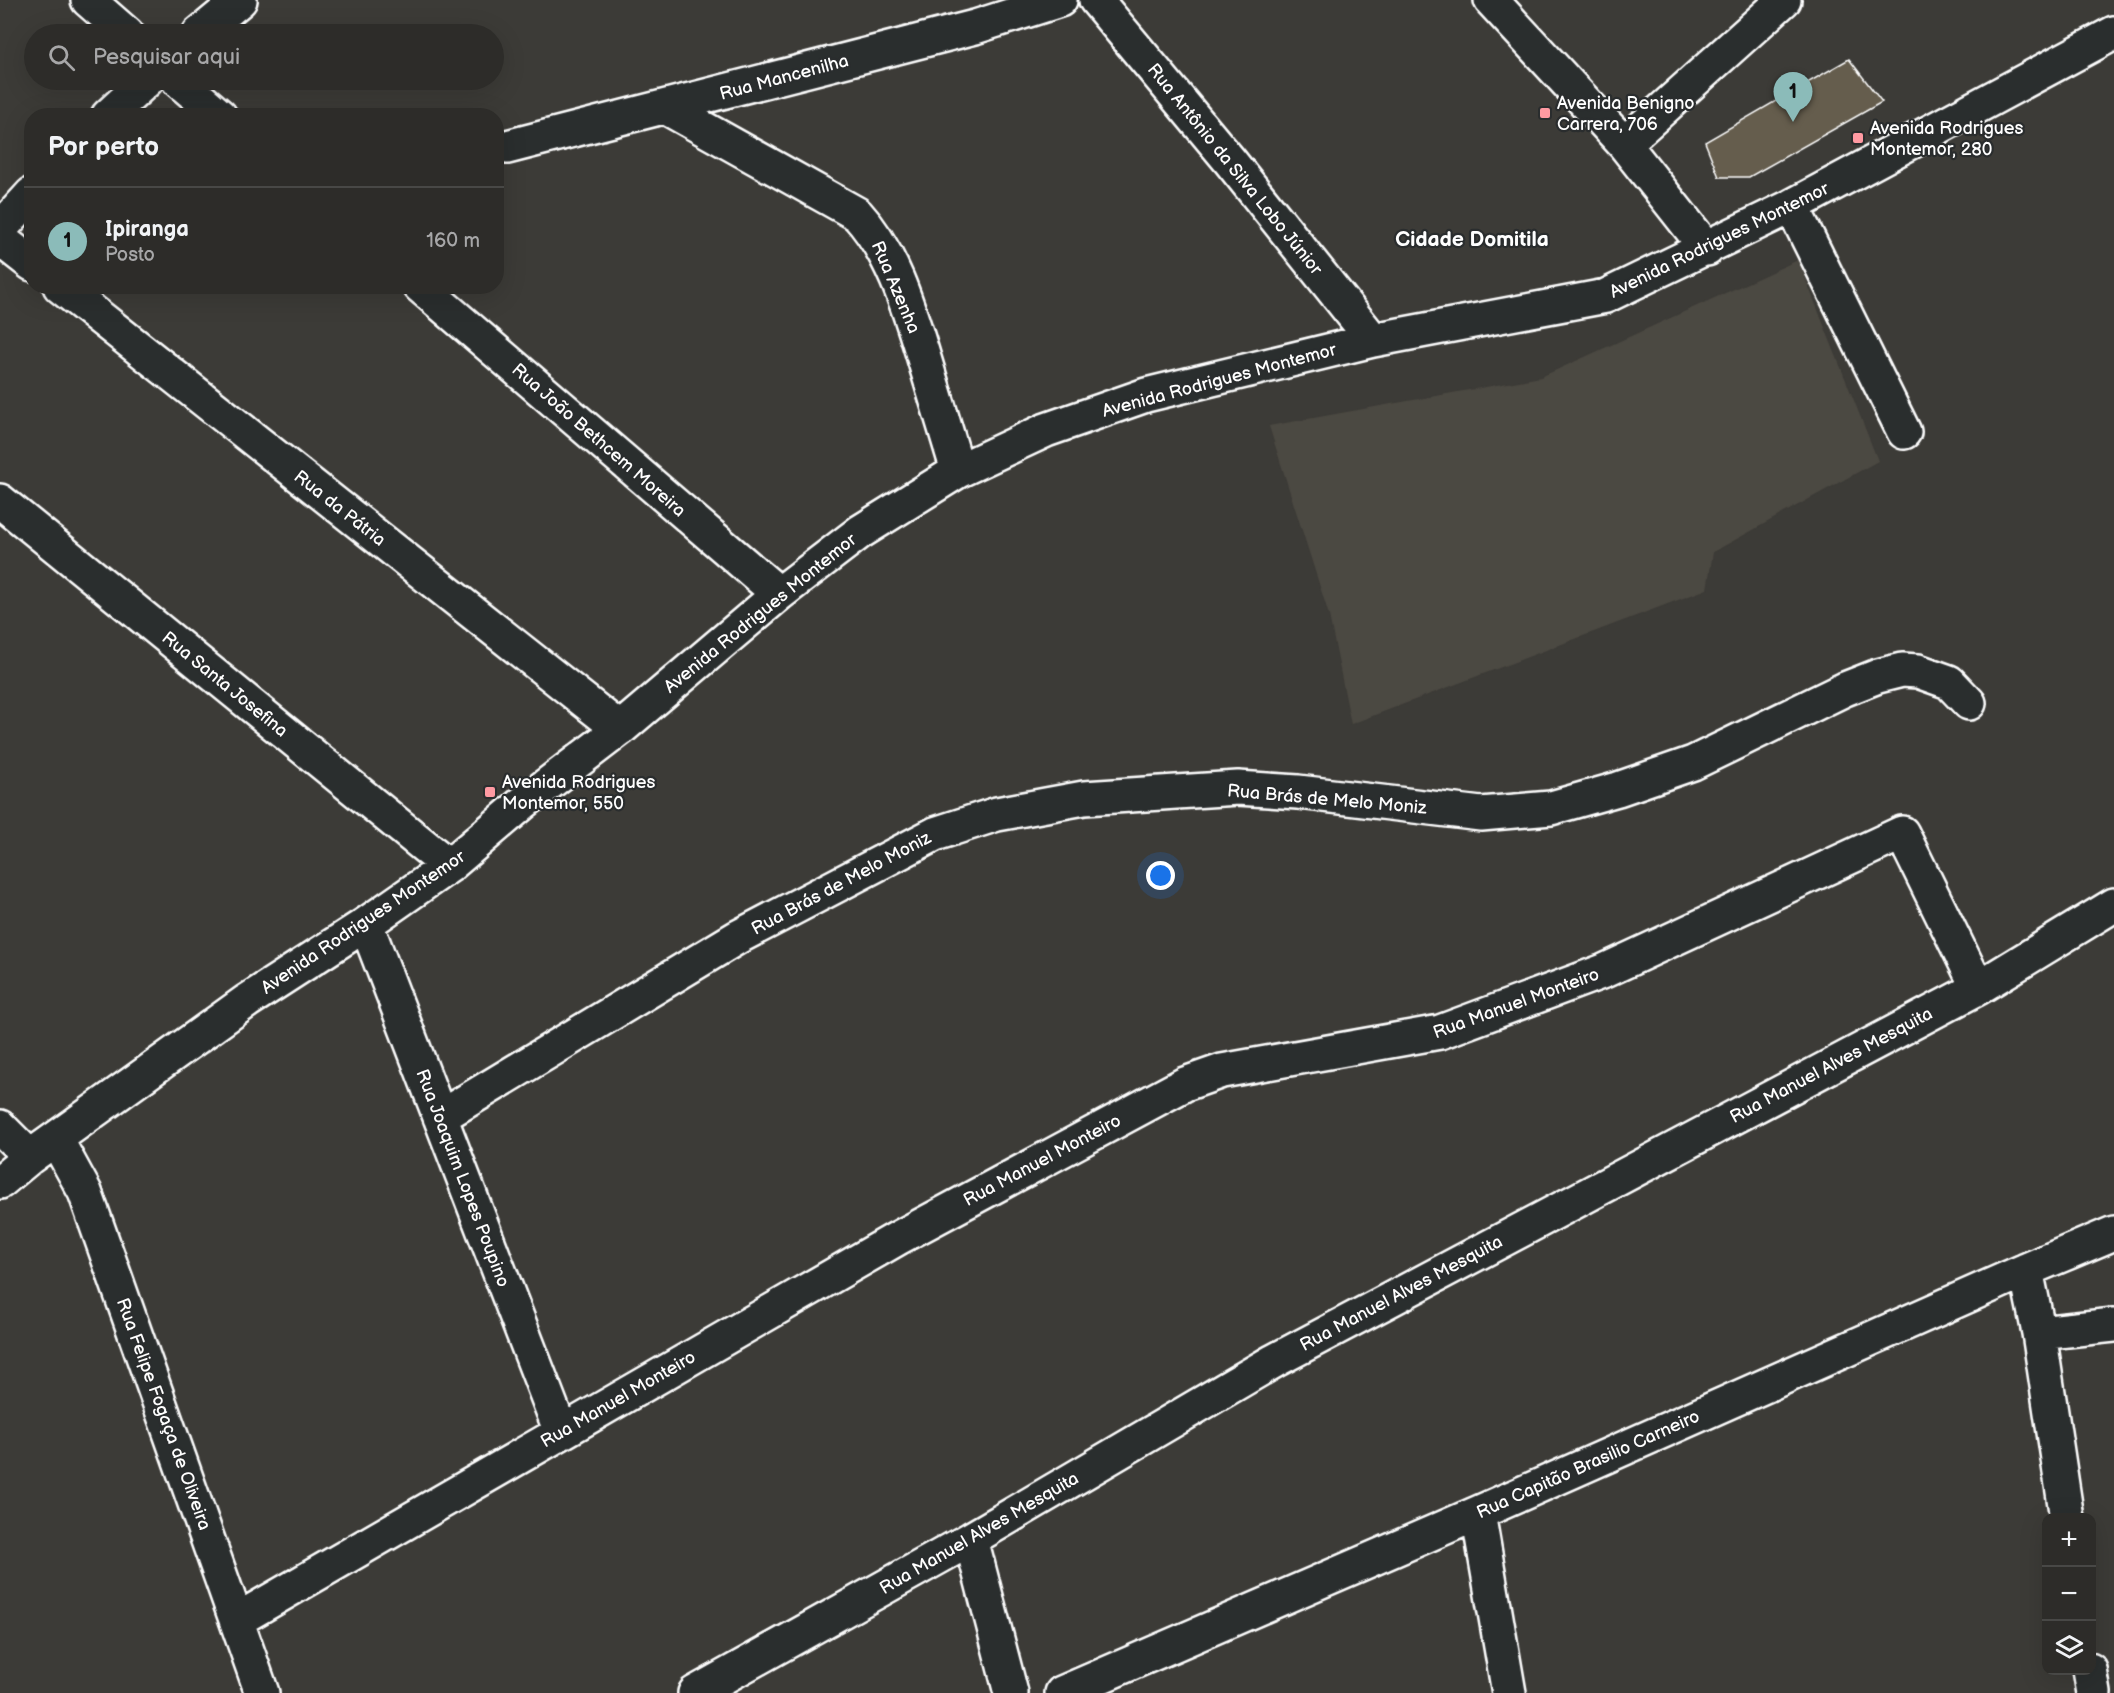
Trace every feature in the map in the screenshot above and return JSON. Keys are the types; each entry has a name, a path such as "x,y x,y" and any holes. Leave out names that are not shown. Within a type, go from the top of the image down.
{"street":[{"path":"88,0 116,24"},
{"path":"211,24 240,0"},
{"name":"Rua Mancenilha","path":"507,147 667,108 975,27 1060,0"},
{"name":"Rua Antônio da Silva Lobo Júnior","path":"1096,0 1230,161 1373,340"},
{"path":"1491,0 1624,144 1707,249"},
{"path":"1624,144 1784,0"},
{"name":"Avenida Rodrigues Montemor","path":"0,1182 43,1148 247,1001 366,924 449,866 523,803 620,729 779,594 860,532 958,471 1046,430 1146,395 1373,340 1606,296 1792,206 2114,33"},
{"path":"117,108 136,90"},
{"path":"190,90 211,108"},
{"name":"Rua Azenha","path":"667,108 857,214 870,228 882,248 908,307 958,471"},
{"path":"0,229 24,203"},
{"path":"1792,206 1904,432"},
{"path":"0,239 24,258"},
{"name":"Rua da Pátria","path":"70,294 620,729"},
{"name":"Rua João Bethcem Moreira","path":"429,294 779,594"},
{"name":"Rua Santa Josefina","path":"0,501 449,866"},
{"name":"Rua Brás de Melo Moniz","path":"440,1117 738,937 935,834 997,814 1084,798 1238,788 1298,792 1481,814 1551,808 1618,789 1693,763 1845,689 1878,676 1902,670 1918,671 1949,682 1969,703"},
{"name":"Rua Manuel Monteiro","path":"237,1620 898,1238 1185,1083 1222,1071 1440,1032 1604,971 1902,833 1978,988"},
{"name":"Rua Manuel Alves Mesquita","path":"695,1693 971,1539 1274,1361 1978,988 2114,905"},
{"name":"Rua Joaquim Lopes Poupino","path":"366,924 561,1432"},
{"name":"Rua Felipe Fogaça de Oliveira","path":"0,1127 43,1148 85,1192 262,1693"},
{"name":"Rua Capitão Brasilio Carneiro","path":"1062,1693 2114,1233"},
{"path":"2025,1270 2039,1333 2066,1513"},
{"path":"2039,1333 2114,1325"},
{"path":"1478,1513 1509,1693"},
{"path":"971,1539 1011,1693"},
{"path":"2092,1675 2094,1693"}],"shaded area":[{"path":"1798,260 1878,461 1713,552 1707,589 1351,724 1329,615 1269,426 1541,377"}],"building":[{"path":"1849,59 1882,102 1749,177 1719,177 1705,142"}],"place":[{"name":"Avenida Benigno Carrera, 706","path":"1545,113"},
{"name":"Ipiranga","path":"1793,122"},
{"name":"Avenida Rodrigues Montemor, 280","path":"1858,138"},
{"name":"Avenida Rodrigues Montemor, 550","path":"490,792"}],"district":[{"name":"Cidade Domitila","path":"1472,239"}]}
